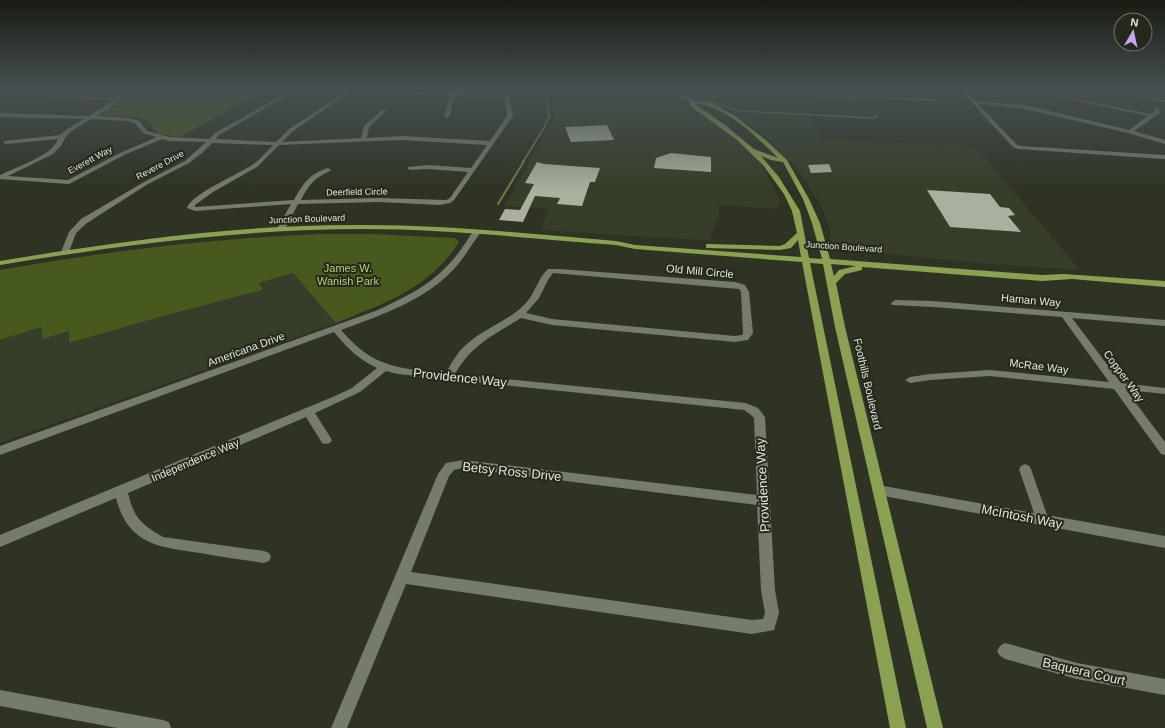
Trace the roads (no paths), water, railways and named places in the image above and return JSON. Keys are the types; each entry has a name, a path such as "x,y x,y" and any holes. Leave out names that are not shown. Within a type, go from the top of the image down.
{"main road":[{"name":"Foothills Boulevard","path":"721,124 753,150 790,198 796,211 898,728"},
{"name":"Foothills Boulevard","path":"742,124 766,142 785,161 809,206 826,259 840,327 935,728"},
{"path":"753,150 773,159 785,161"},
{"path":"763,162 776,164 792,175"},
{"name":"Junction Boulevard","path":"0,263 65,252 195,235 281,229 366,227 477,232 616,243 635,247 806,257"},
{"path":"705,246 780,248 788,246 801,233"},
{"name":"Junction Boulevard","path":"616,243 635,241 705,246 879,266 1042,278 1070,277"},
{"name":"Junction Boulevard","path":"826,259 1035,271 1070,277 1165,284"},
{"path":"832,283 842,272 851,269 879,266"}],"street":[{"path":"0,177 51,153 60,145 62,137 68,131 80,124"},
{"path":"139,124 145,132 160,138 209,141 278,144 401,138 491,143"},
{"name":"Revere Drive","path":"65,252 73,232 84,221 146,183 187,162 200,152 217,134 235,124"},
{"name":"Deerfield Circle","path":"300,124 291,130 255,166 211,191 192,204 191,208 197,210 295,203 370,201 448,202 504,124"},
{"path":"364,140 366,127 369,124"},
{"path":"994,124 1015,146 1020,148 1165,156"},
{"path":"1095,124 1165,142"},
{"path":"1130,132 1142,124"},
{"path":"6,142 62,137"},
{"name":"Everett Way","path":"0,177 69,182 122,154 160,138"},
{"path":"410,168 428,167 472,170"},
{"path":"281,229 306,184 311,179 328,170"},
{"name":"Americana Drive","path":"0,451 336,329 401,303 430,285 454,264 477,232"},
{"name":"Old Mill Circle","path":"449,376 461,354 469,346 520,314 535,298 540,290 545,275 551,271 734,285 742,287 745,292 748,333 745,338 735,339 552,322 530,318 520,314"},
{"name":"Haman Way","path":"895,303 933,304 1165,323"},
{"name":"Copper Way","path":"1065,315 1165,451"},
{"name":"Providence Way","path":"336,329 353,350 366,359 384,367 412,373 746,407 754,410 759,417 762,501 768,590 772,613 769,625 752,627 403,577"},
{"name":"Independence Way","path":"0,541 309,412 356,390 384,367"},
{"name":"McRae Way","path":"910,380 990,373 1165,391"},
{"path":"309,412 326,440"},
{"name":"Betsy Ross Drive","path":"339,728 403,577 444,474 450,466 463,464 762,501"},
{"path":"1025,469 1042,519"},
{"name":"McIntosh Way","path":"878,490 1042,519 1124,536 1165,542"},
{"path":"121,491 125,507 133,523 145,533 161,542 264,557"},
{"name":"Baquera Court","path":"1005,651 1077,671 1165,687"},
{"path":"0,698 163,728"}],"waterway":[{"path":"523,162 546,124"},
{"path":"498,204 524,161"}],"park label":[{"name":"James W. Wanish Park","path":"348,274"}]}
